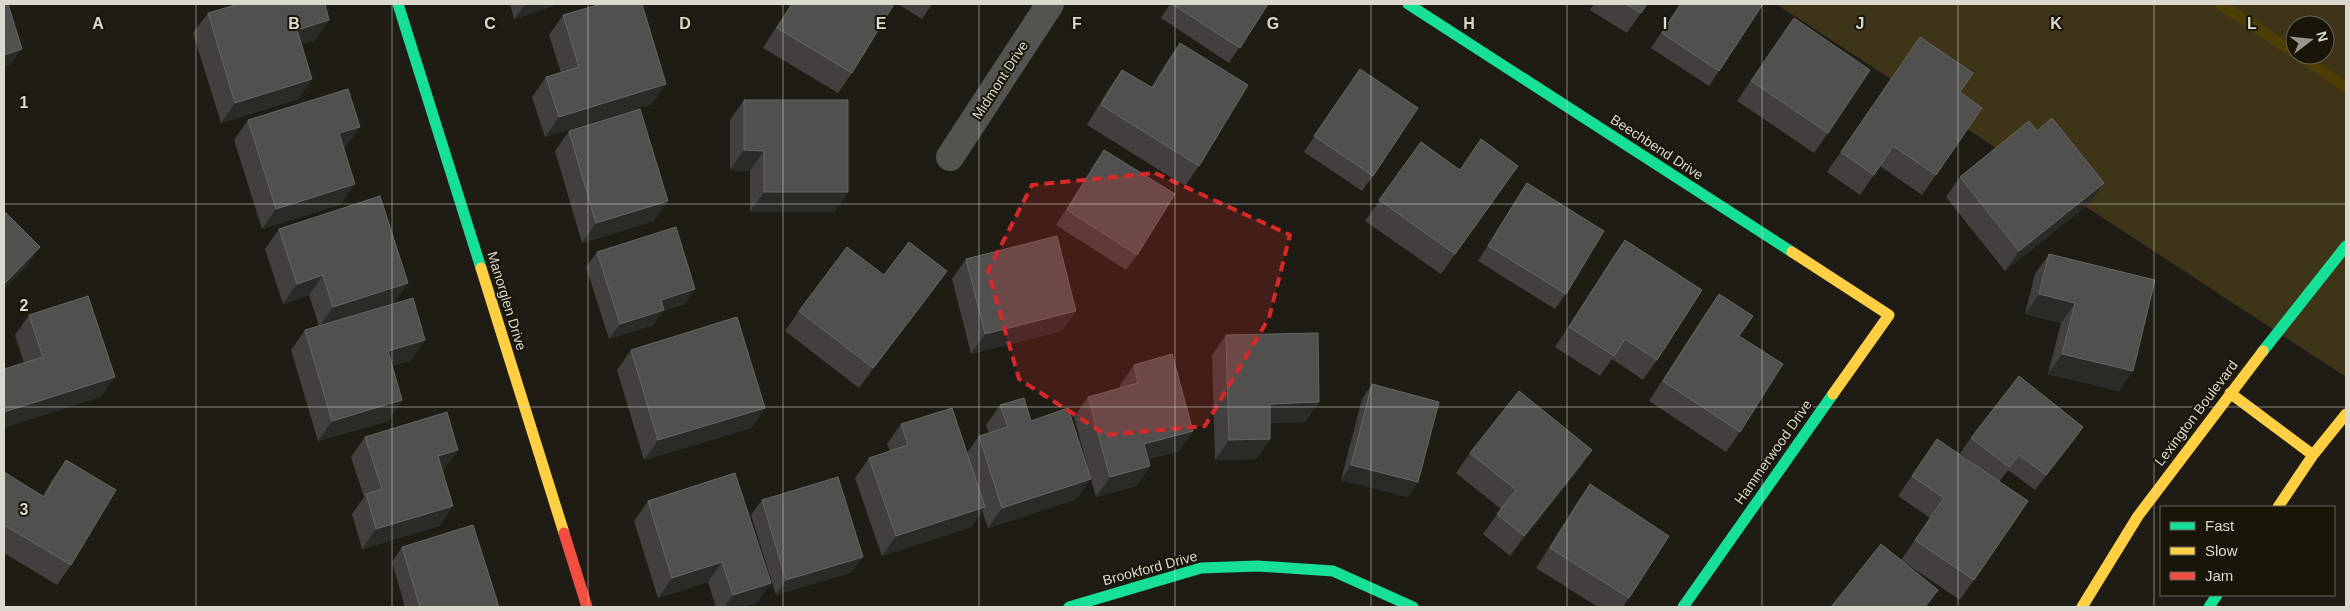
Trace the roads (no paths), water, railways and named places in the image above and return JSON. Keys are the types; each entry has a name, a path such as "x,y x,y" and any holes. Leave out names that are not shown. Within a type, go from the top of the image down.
{"street":[{"name":"Manorglen Drive","path":"398,4 587,607"},
{"name":"Midmont Drive","path":"950,157 1050,4"},
{"name":"Beechbend Drive","path":"1408,4 1889,314"},
{"name":"Lexington Boulevard","path":"2082,607 2138,516 2230,392 2346,246"},
{"name":"Hammerwood Drive","path":"1682,607 1889,314"},
{"path":"2230,392 2313,455"},
{"path":"2279,506 2313,455 2346,414"},
{"name":"Brookford Drive","path":"1069,607 1201,568 1258,566 1333,571 1414,607"},
{"path":"2209,607 2217,596"}],"waterway":[{"path":"2220,4 2285,46"},
{"path":"2313,65 2346,87"}]}
